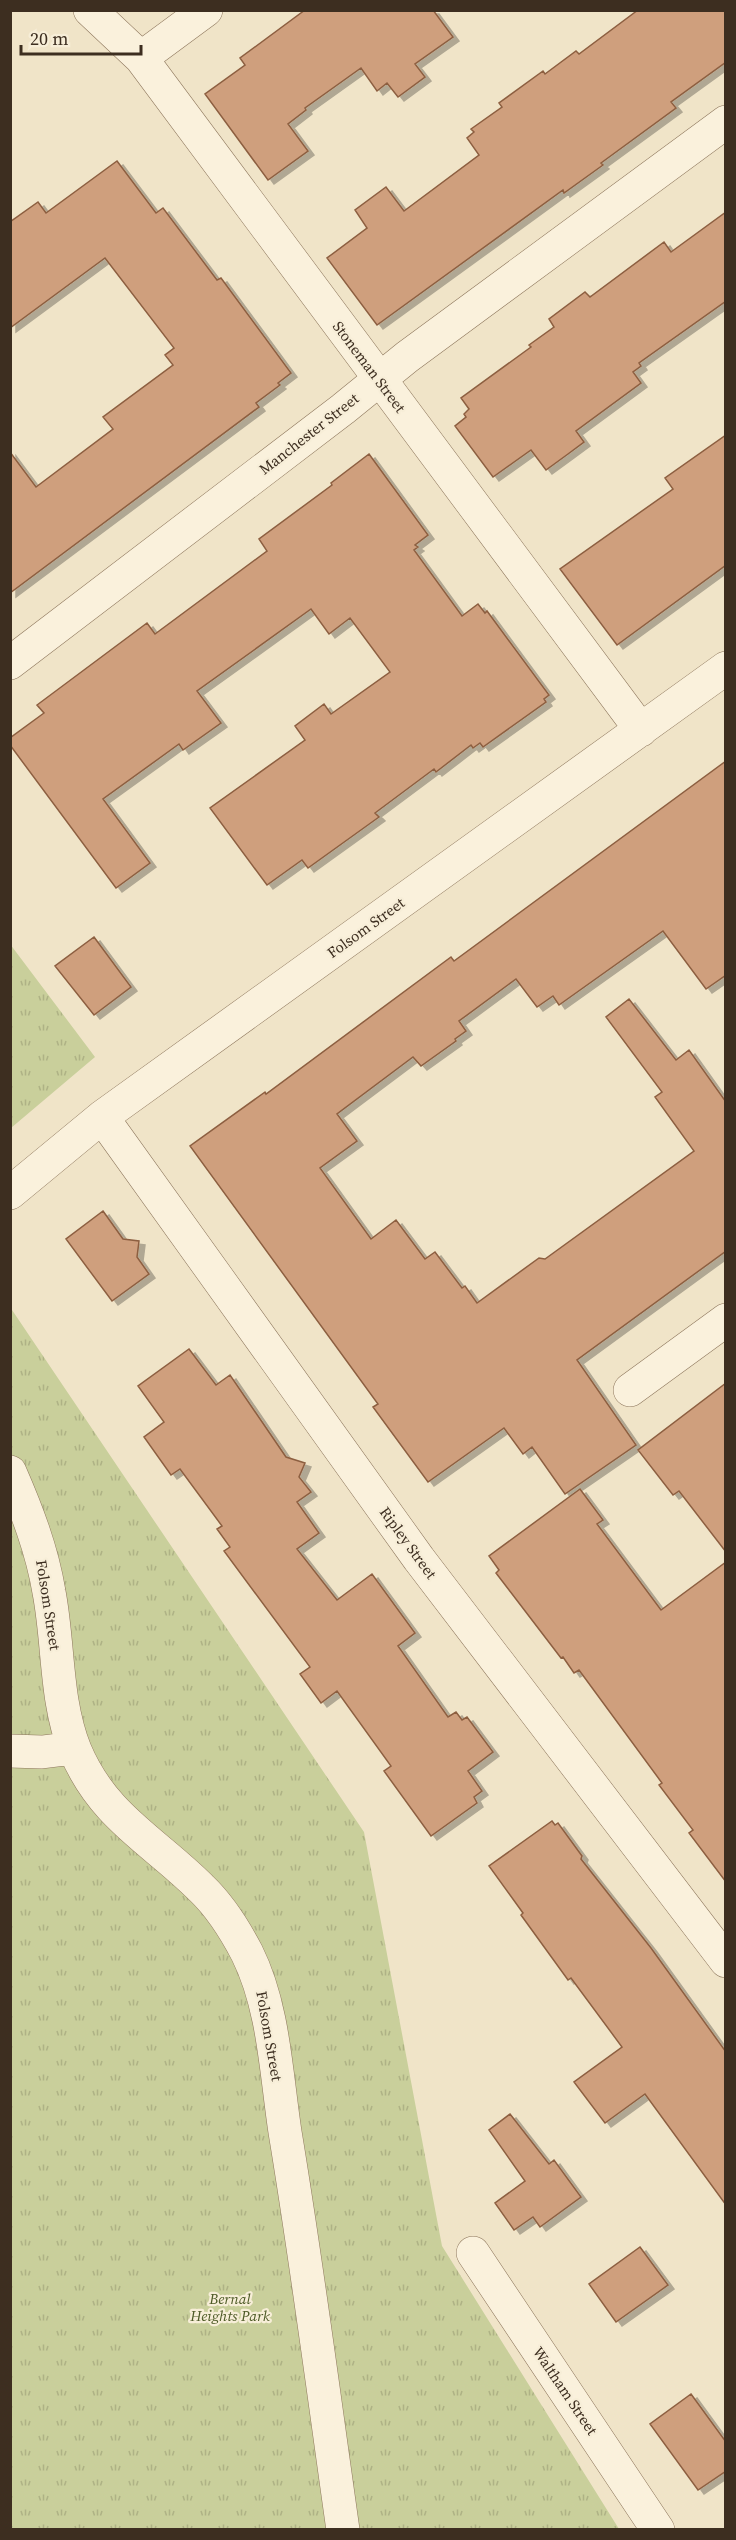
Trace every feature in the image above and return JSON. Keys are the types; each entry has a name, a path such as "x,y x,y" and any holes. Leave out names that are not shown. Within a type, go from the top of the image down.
{"street":[{"name":"Stoneman Street","path":"90,10 141,58 641,730"},
{"path":"141,58 206,10"},
{"name":"Manchester Street","path":"10,663 416,350 726,122"},
{"name":"Folsom Street","path":"10,1193 102,1117 726,668"},
{"name":"Ripley Street","path":"102,1117 419,1559 726,1961"},
{"path":"630,1390 726,1320"},
{"name":"Folsom Street","path":"10,1472 36,1536 49,1592 63,1705 74,1748 94,1789 129,1826 203,1889 228,1920 247,1954 262,1992 299,2219 343,2529"},
{"path":"10,1751 42,1752 74,1748"},
{"name":"Waltham Street","path":"473,2253 658,2529"}],"green space":[{"path":"10,944 95,1057 11,1128 10,1128"},
{"name":"Bernal Heights Park","path":"10,1307 364,1832 442,2246 619,2529 11,2529"}],"building":[{"path":"305,10 433,10 453,37 415,64 425,77 398,97 387,83 377,91 361,68 305,108 306,110 288,124 308,151 268,180 205,94 245,65 240,58"},
{"path":"638,10 726,10 726,62 671,102 676,108 601,163 603,165 564,193 563,190 377,325 327,258 367,228 355,210 386,187 404,211 479,155 467,138 474,132 471,129 502,107 499,103 543,71 545,74 576,51 579,54"},
{"path":"117,161 156,213 163,208 217,280 221,278 291,373 278,383 280,385 256,403 259,407 10,593 10,452 36,487 113,429 103,417 173,365 165,355 174,348 105,258 10,328 10,222 38,202 46,213"},
{"path":"726,212 726,301 639,363 641,366 633,372 641,383 576,431 584,442 546,470 531,450 493,477 455,426 466,417 464,414 469,409 461,398 531,347 529,345 554,327 549,319 585,292 590,297 664,242 671,252"},
{"path":"726,435 726,565 617,645 560,569 673,489 665,478"},
{"path":"369,454 428,535 415,545 418,547 414,550 462,616 478,604 485,613 487,611 549,695 544,699 546,702 483,747 480,743 473,748 471,745 436,772 434,769 375,813 379,817 308,868 302,860 267,885 210,808 305,740 295,726 324,704 331,714 390,672 350,618 329,634 311,609 197,691 221,723 183,750 179,744 103,799 150,863 116,888 10,745 10,738 44,713 37,705 147,623 155,634 267,551 259,539 332,485 331,483"},
{"path":"726,761 726,975 706,989 663,931 559,1005 553,996 537,1007 516,979 459,1021 466,1031 455,1039 456,1041 421,1066 413,1057 337,1114 357,1141 320,1168 371,1239 396,1220 425,1259 435,1252 462,1288 465,1286 477,1303 539,1258 545,1259 694,1151 655,1097 662,1092 606,1017 629,999 676,1060 689,1050 726,1102 726,1251 577,1360 636,1445 565,1494 532,1447 523,1454 504,1428 428,1482 373,1407 378,1404 190,1146 265,1092 266,1094 451,957 454,961"},
{"path":"94,937 131,987 94,1015 55,966"},
{"path":"103,1211 123,1239 139,1241 137,1257 149,1274 112,1301 66,1239"},
{"path":"189,1349 216,1385 230,1375 286,1457 305,1463 299,1477 311,1492 297,1502 319,1533 297,1549 337,1600 372,1574 415,1633 398,1646 448,1717 456,1712 462,1720 467,1717 493,1752 468,1771 482,1791 474,1797 477,1803 431,1836 384,1771 391,1766 337,1691 321,1703 300,1674 310,1667 224,1551 230,1547 217,1529 222,1526 180,1469 171,1475 144,1437 164,1422 138,1386"},
{"path":"726,1383 726,1552 679,1491 673,1495 638,1450"},
{"path":"580,1489 603,1520 597,1524 661,1610 726,1562 726,1882 689,1833 693,1830 659,1785 662,1783 579,1670 574,1673 563,1657 561,1658 496,1573 499,1570 489,1556"},
{"path":"552,1821 555,1825 558,1823 582,1856 581,1859 651,1948 726,2052 726,2205 645,2094 605,2123 574,2082 622,2047 571,1978 568,1980 489,1866"},
{"path":"510,2114 549,2164 554,2160 581,2197 540,2227 533,2217 514,2230 495,2203 525,2181 489,2130"},
{"path":"640,2247 668,2285 616,2322 589,2284"},
{"path":"691,2394 726,2442 726,2471 698,2490 650,2424"}]}
